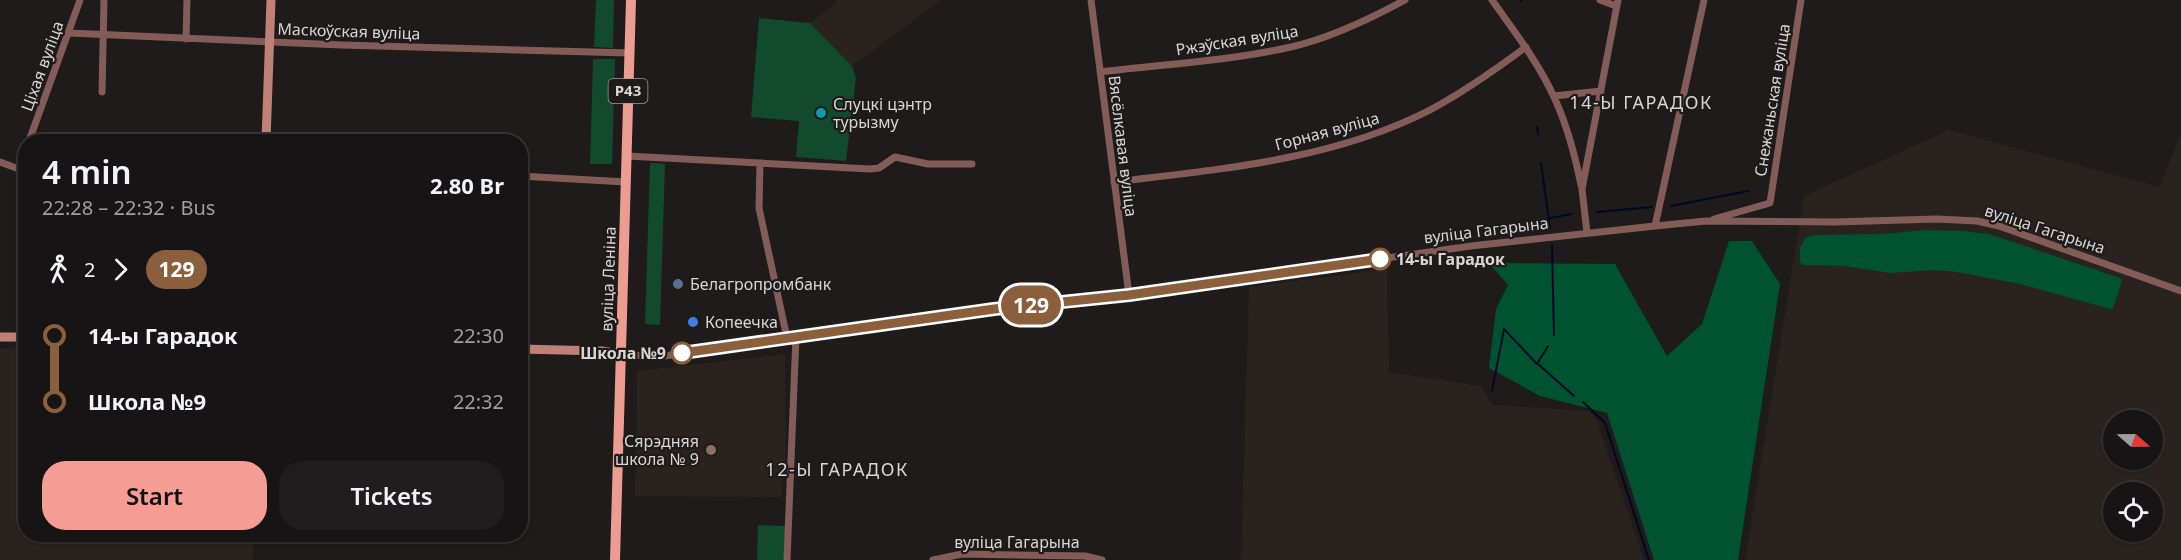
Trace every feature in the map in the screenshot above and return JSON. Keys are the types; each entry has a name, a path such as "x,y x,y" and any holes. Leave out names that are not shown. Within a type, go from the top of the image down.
{"main road":[{"name":"вуліца Леніна","path":"615,560 631,0"}],"street":[{"name":"Ціхая вуліца","path":"32,134 80,0"},
{"path":"102,92 105,0"},
{"path":"186,39 187,0"},
{"path":"266,134 271,0"},
{"name":"Вясёлкавая вуліца","path":"1091,0 1129,295"},
{"name":"Ржэўская вуліца","path":"1100,72 1237,56 1293,46 1373,18 1405,0"},
{"path":"1492,0 1526,47 1554,96 1575,156 1582,189 1587,233"},
{"path":"1582,189 1617,3 1600,0"},
{"path":"1655,226 1704,0"},
{"name":"Снежаньская вуліца","path":"1706,221 1770,203 1801,0"},
{"name":"Маскоўская вуліца","path":"69,33 270,42 629,52"},
{"name":"Горная вуліца","path":"1114,182 1241,166 1358,139 1429,111 1470,87 1526,47"},
{"path":"1554,96 1601,90"},
{"path":"627,156 870,169 879,168 895,157 928,164 972,164"},
{"path":"0,162 18,169"},
{"path":"760,163 759,208 787,338"},
{"path":"528,176 626,182"},
{"name":"вуліца Гагарына","path":"528,349 602,351 657,357 994,309 1129,295 1460,248 1706,221 1835,222 1937,219 1977,221 1999,226 2181,291"},
{"path":"0,336 18,337"},
{"path":"788,560 796,336"},
{"name":"вуліца Гагарына","path":"933,560 962,554 1085,556 1102,560"}],"shaded area":[{"path":"835,0 941,0 852,66 810,23 837,3"},
{"path":"1949,130 2160,187 2181,133 2181,560 1745,560 1804,196"},
{"path":"1387,269 1389,372 1481,386 1493,405 1589,411 1597,421 1644,560 1241,560 1249,287"},
{"path":"0,348 18,349 18,542 253,542 253,560 0,560"},
{"name":"Сярэдняя школа № 9","path":"785,354 786,476 783,477 782,497 635,496 637,371"}],"green space":[{"path":"596,0 614,0 613,48 594,47"},
{"path":"759,18 810,23 852,66 856,78 846,161 796,157 799,121 751,117"},
{"path":"593,59 615,59 612,164 590,164"},
{"path":"650,163 665,164 660,325 645,324"},
{"path":"1926,230 1989,234 2120,278 2122,281 2113,308 2020,284 1957,272 1933,270 1891,273 1844,266 1803,265 1800,262 1800,248 1805,238 1814,235 1882,234"},
{"path":"1729,241 1752,241 1780,284 1738,560 1654,560 1607,413 1540,396 1489,368 1496,309 1508,285 1489,263 1615,264 1667,356 1702,324"},
{"path":"758,525 786,526 785,560 757,560"}],"waterway":[{"path":"1537,127 1538,134"},
{"path":"1541,163 1550,228"},
{"path":"1671,206 1748,191"},
{"path":"1597,212 1652,207"},
{"path":"1550,218 1572,214"},
{"path":"1552,245 1554,335"},
{"path":"1492,391 1504,329 1537,364 1548,346"},
{"path":"1538,364 1574,396"},
{"path":"1583,402 1605,423 1649,560"}],"bus line":[{"name":"129","path":"682,353 994,309 1129,295 1380,259"}],"place":[{"name":"Слуцкі цэнтр турызму","path":"821,113"},
{"name":"14-ы Гарадок","path":"1380,259"},
{"name":"Белагропромбанк","path":"678,284"},
{"name":"Копеечка","path":"693,322"},
{"name":"Школа №9","path":"682,353"},
{"name":"Сярэдняя школа № 9","path":"711,450"}],"district":[{"name":"14-Ы ГАРАДОК","path":"1641,103"},
{"name":"12-Ы ГАРАДОК","path":"837,470"}]}
